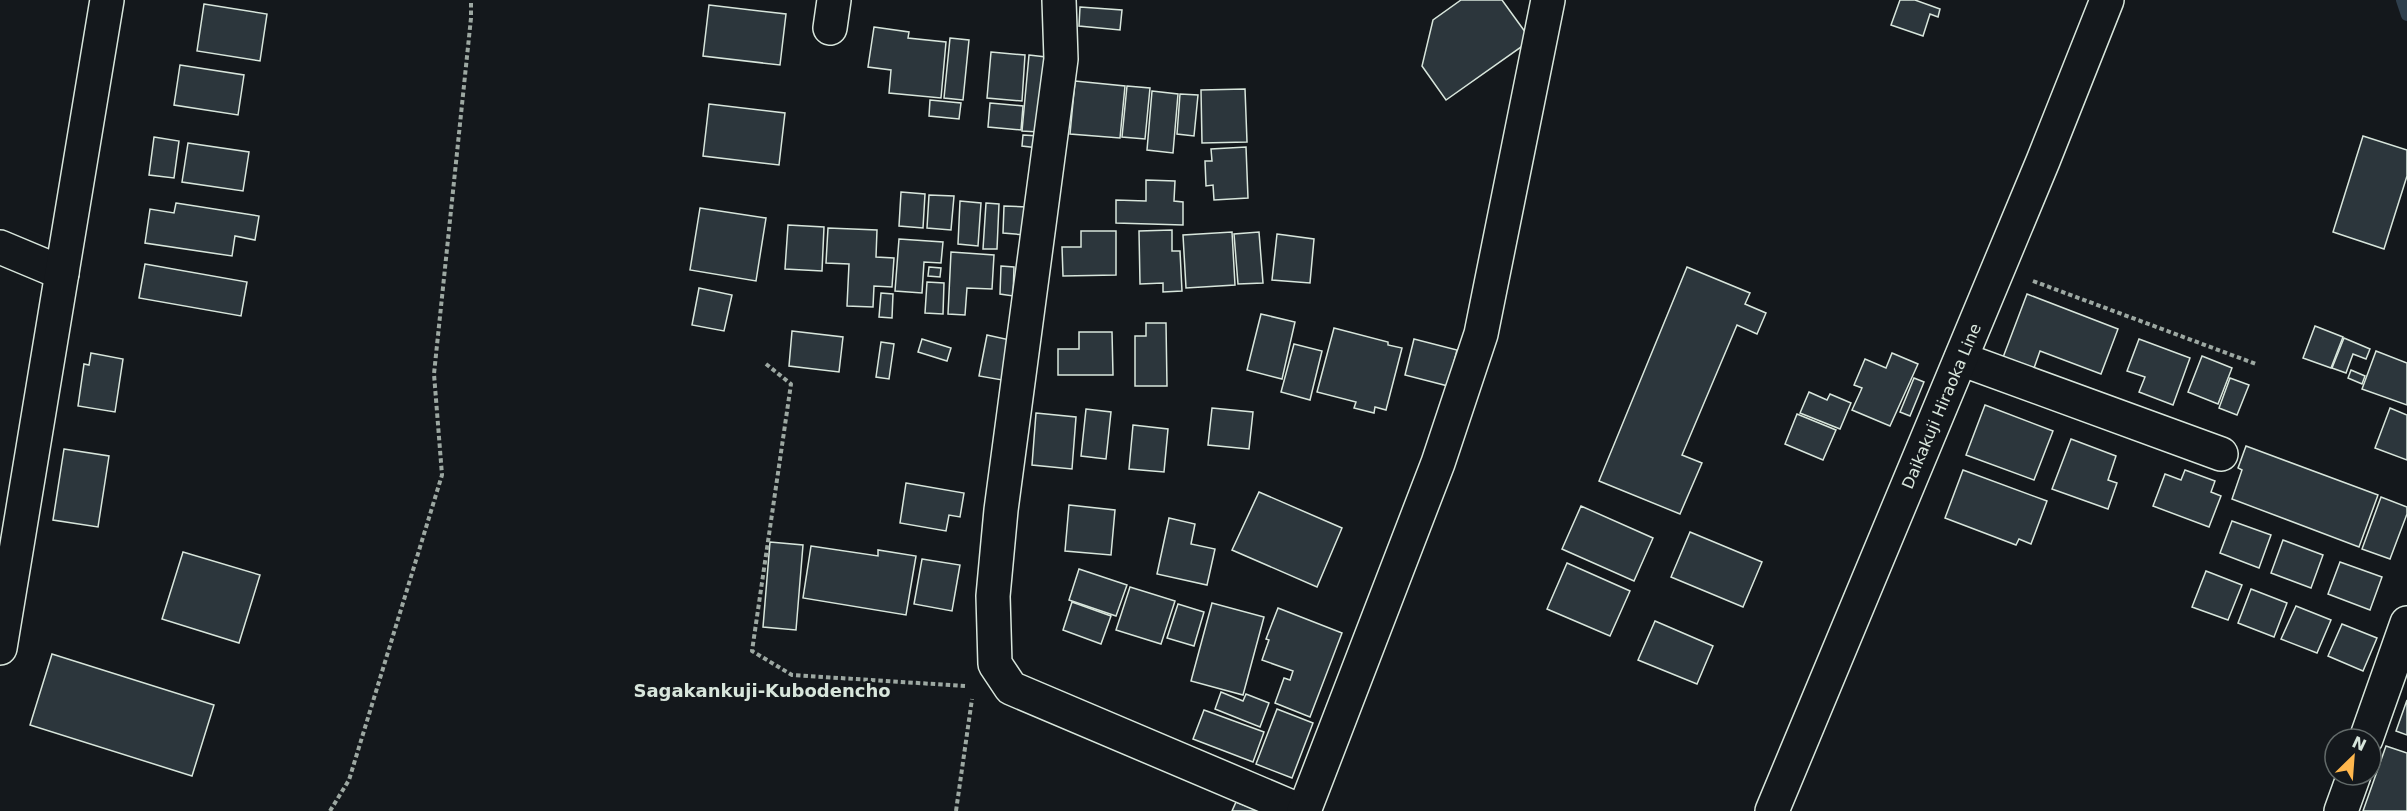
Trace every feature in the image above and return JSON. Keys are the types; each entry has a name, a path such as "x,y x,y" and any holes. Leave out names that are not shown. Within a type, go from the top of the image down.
{"street":[{"path":"0,648 107,0"},
{"path":"1059,0 1061,59 1001,510 993,596 995,664 1011,688 1302,811 1438,463 1481,334 1548,0"},
{"name":"Daikakuji Hiraoka Line","path":"1772,811 1999,268 2108,0"},
{"path":"0,247 62,273"},
{"path":"1961,359 2221,454"},
{"path":"2370,727 2407,623"},
{"path":"2341,811 2350,787"}],"path":[{"path":"330,811 349,780 442,475 434,374 471,0"},
{"path":"1999,268 2256,364"},
{"path":"766,364 791,384 752,651 792,675 1011,688"},
{"path":"956,811 974,686"}],"building":[{"path":"1461,0 1502,0 1531,40 1446,100 1422,66 1433,20"},
{"path":"1900,0 1915,0 1940,9 1938,17 1930,14 1923,36 1891,25"},
{"path":"204,4 267,14 260,61 197,51"},
{"path":"709,5 786,14 780,65 703,56"},
{"path":"1080,7 1122,10 1120,30 1079,26"},
{"path":"874,27 909,32 908,38 946,42 941,98 889,93 891,70 868,67"},
{"path":"950,38 969,40 963,100 944,98"},
{"path":"991,52 1025,55 1022,101 987,98"},
{"path":"1029,55 1046,57 1039,132 1022,131"},
{"path":"180,65 244,75 238,115 174,105"},
{"path":"1075,81 1125,86 1120,138 1070,134"},
{"path":"1127,86 1150,88 1145,139 1122,137"},
{"path":"1245,89 1247,142 1202,143 1201,90"},
{"path":"1152,91 1178,94 1173,153 1147,150"},
{"path":"1180,94 1198,95 1194,136 1177,134"},
{"path":"930,100 961,103 959,119 929,116"},
{"path":"990,103 1023,106 1021,130 988,127"},
{"path":"709,104 785,113 779,165 703,156"},
{"path":"1023,135 1039,136 1038,148 1022,146"},
{"path":"2363,136 2407,150 2407,176 2384,249 2333,232"},
{"path":"154,137 179,141 174,178 149,175"},
{"path":"188,143 249,152 243,191 182,182"},
{"path":"1246,147 1248,198 1214,200 1213,185 1206,186 1205,161 1212,161 1211,149"},
{"path":"1146,180 1175,181 1174,201 1183,202 1183,225 1116,223 1116,200 1146,201"},
{"path":"901,192 925,194 923,228 899,226"},
{"path":"929,195 954,196 951,230 927,228"},
{"path":"960,201 981,203 978,246 958,244"},
{"path":"176,203 259,216 255,240 235,236 232,256 145,243 150,209 174,213"},
{"path":"986,203 999,204 997,249 983,249"},
{"path":"1004,206 1027,207 1025,235 1003,233"},
{"path":"700,208 766,218 756,281 690,270"},
{"path":"788,225 824,227 822,271 785,269"},
{"path":"828,228 877,230 876,257 894,258 892,287 874,286 873,307 847,306 849,264 826,263"},
{"path":"1172,230 1172,251 1180,251 1182,291 1163,292 1163,283 1140,284 1139,231"},
{"path":"1081,231 1116,231 1116,275 1063,276 1062,247 1081,247"},
{"path":"1232,232 1235,285 1186,288 1183,235"},
{"path":"1259,232 1263,283 1238,284 1234,234"},
{"path":"1277,234 1314,239 1310,283 1272,280"},
{"path":"899,239 943,242 941,263 924,262 922,293 895,291"},
{"path":"951,252 994,255 992,289 967,288 965,315 948,314"},
{"path":"145,264 247,282 241,316 139,298"},
{"path":"1001,266 1014,267 1013,296 1000,294"},
{"path":"929,267 941,268 940,277 928,276"},
{"path":"1687,267 1750,293 1745,304 1766,313 1757,334 1737,325 1682,455 1702,463 1680,514 1599,481"},
{"path":"927,282 944,283 943,314 925,313"},
{"path":"699,288 732,295 724,331 692,325"},
{"path":"881,293 893,294 892,318 879,317"},
{"path":"2027,294 2118,329 2101,374 2040,351 2033,371 2002,360"},
{"path":"1261,314 1295,322 1282,379 1247,370"},
{"path":"1146,323 1166,323 1167,386 1135,386 1135,336 1146,336"},
{"path":"2315,326 2343,337 2331,368 2303,358"},
{"path":"1334,328 1388,342 1388,345 1402,348 1386,410 1375,407 1374,413 1354,408 1356,402 1317,392"},
{"path":"792,331 843,337 839,372 789,366"},
{"path":"1079,332 1112,332 1113,375 1058,375 1058,349 1079,349"},
{"path":"987,335 1010,340 1002,380 979,376"},
{"path":"2344,338 2370,349 2366,359 2353,354 2346,373 2332,368"},
{"path":"922,339 951,348 947,361 918,352"},
{"path":"1414,339 1457,350 1448,386 1405,375"},
{"path":"2139,339 2190,358 2173,405 2139,392 2145,377 2127,371"},
{"path":"881,342 894,344 889,379 876,377"},
{"path":"1294,344 1322,351 1310,400 1281,392"},
{"path":"2376,351 2407,363 2407,405 2362,389"},
{"path":"91,353 123,359 115,412 78,406 84,364 89,365"},
{"path":"1892,353 1918,364 1890,426 1852,410 1862,388 1854,385 1865,359 1886,368"},
{"path":"2202,356 2232,368 2218,404 2188,392"},
{"path":"2351,370 2365,376 2362,384 2348,378"},
{"path":"1914,378 1924,382 1910,416 1900,412"},
{"path":"2230,378 2249,385 2237,415 2219,408"},
{"path":"1809,392 1827,400 1830,394 1851,403 1840,429 1800,413"},
{"path":"1985,405 2053,431 2034,480 1966,455"},
{"path":"1212,408 1253,412 1249,449 1208,445"},
{"path":"2390,408 2407,415 2407,460 2375,448"},
{"path":"1086,409 1111,412 1106,459 1081,456"},
{"path":"1036,413 1076,417 1072,469 1032,465"},
{"path":"1797,414 1836,430 1823,460 1785,444"},
{"path":"1133,425 1168,429 1164,472 1129,469"},
{"path":"2071,439 2116,456 2108,480 2117,483 2108,509 2052,489"},
{"path":"2246,446 2378,495 2359,547 2232,499 2242,470 2238,468"},
{"path":"64,449 109,456 98,527 53,520"},
{"path":"1963,470 2047,501 2031,544 2019,539 2016,545 1945,518"},
{"path":"2185,470 2215,481 2211,492 2221,496 2209,527 2153,506 2165,474 2181,480"},
{"path":"906,483 964,493 960,517 949,515 946,531 900,523"},
{"path":"1259,492 1342,528 1317,587 1232,550"},
{"path":"2381,497 2407,507 2407,514 2390,559 2362,549"},
{"path":"1069,505 1115,510 1111,555 1065,551"},
{"path":"1581,506 1653,538 1634,581 1562,549"},
{"path":"1169,518 1195,524 1191,544 1215,549 1207,585 1157,574"},
{"path":"2232,521 2271,535 2259,568 2220,553"},
{"path":"1690,532 1762,562 1743,607 1671,577"},
{"path":"2283,540 2323,555 2311,588 2271,573"},
{"path":"770,542 803,545 796,630 763,627"},
{"path":"811,546 878,556 878,550 916,556 906,615 803,598"},
{"path":"183,552 260,575 239,643 162,619"},
{"path":"922,559 960,565 952,611 914,604"},
{"path":"2340,562 2382,577 2370,610 2328,594"},
{"path":"1567,563 1630,591 1610,636 1547,609"},
{"path":"1079,569 1127,585 1116,616 1069,600"},
{"path":"2206,571 2242,585 2228,620 2192,607"},
{"path":"1130,587 1175,601 1161,644 1116,630"},
{"path":"2251,589 2287,603 2274,637 2238,623"},
{"path":"1072,602 1111,616 1101,644 1063,630"},
{"path":"1212,603 1264,617 1243,695 1191,681"},
{"path":"1178,604 1204,612 1194,646 1167,638"},
{"path":"2296,606 2331,620 2317,653 2281,639"},
{"path":"1278,608 1342,633 1310,717 1275,703 1284,678 1290,680 1293,671 1262,660 1269,640 1266,639"},
{"path":"1655,621 1713,646 1697,684 1638,660"},
{"path":"2342,624 2377,638 2363,671 2328,656"},
{"path":"52,654 214,705 192,776 30,725"},
{"path":"1221,692 1243,701 1246,694 1269,703 1260,727 1215,709"},
{"path":"2407,700 2407,735 2396,731"},
{"path":"1277,709 1313,723 1292,778 1256,764"},
{"path":"1204,710 1264,732 1253,762 1193,739"},
{"path":"2386,746 2407,753 2407,811 2363,811 2371,787 2383,787 2383,754"},
{"path":"1236,802 1259,811 1232,811"}],"waterway":[{"path":"2402,0 2407,15"}],"district":[{"name":"Sagakankuji-Kubodencho","path":"762,691"}]}
